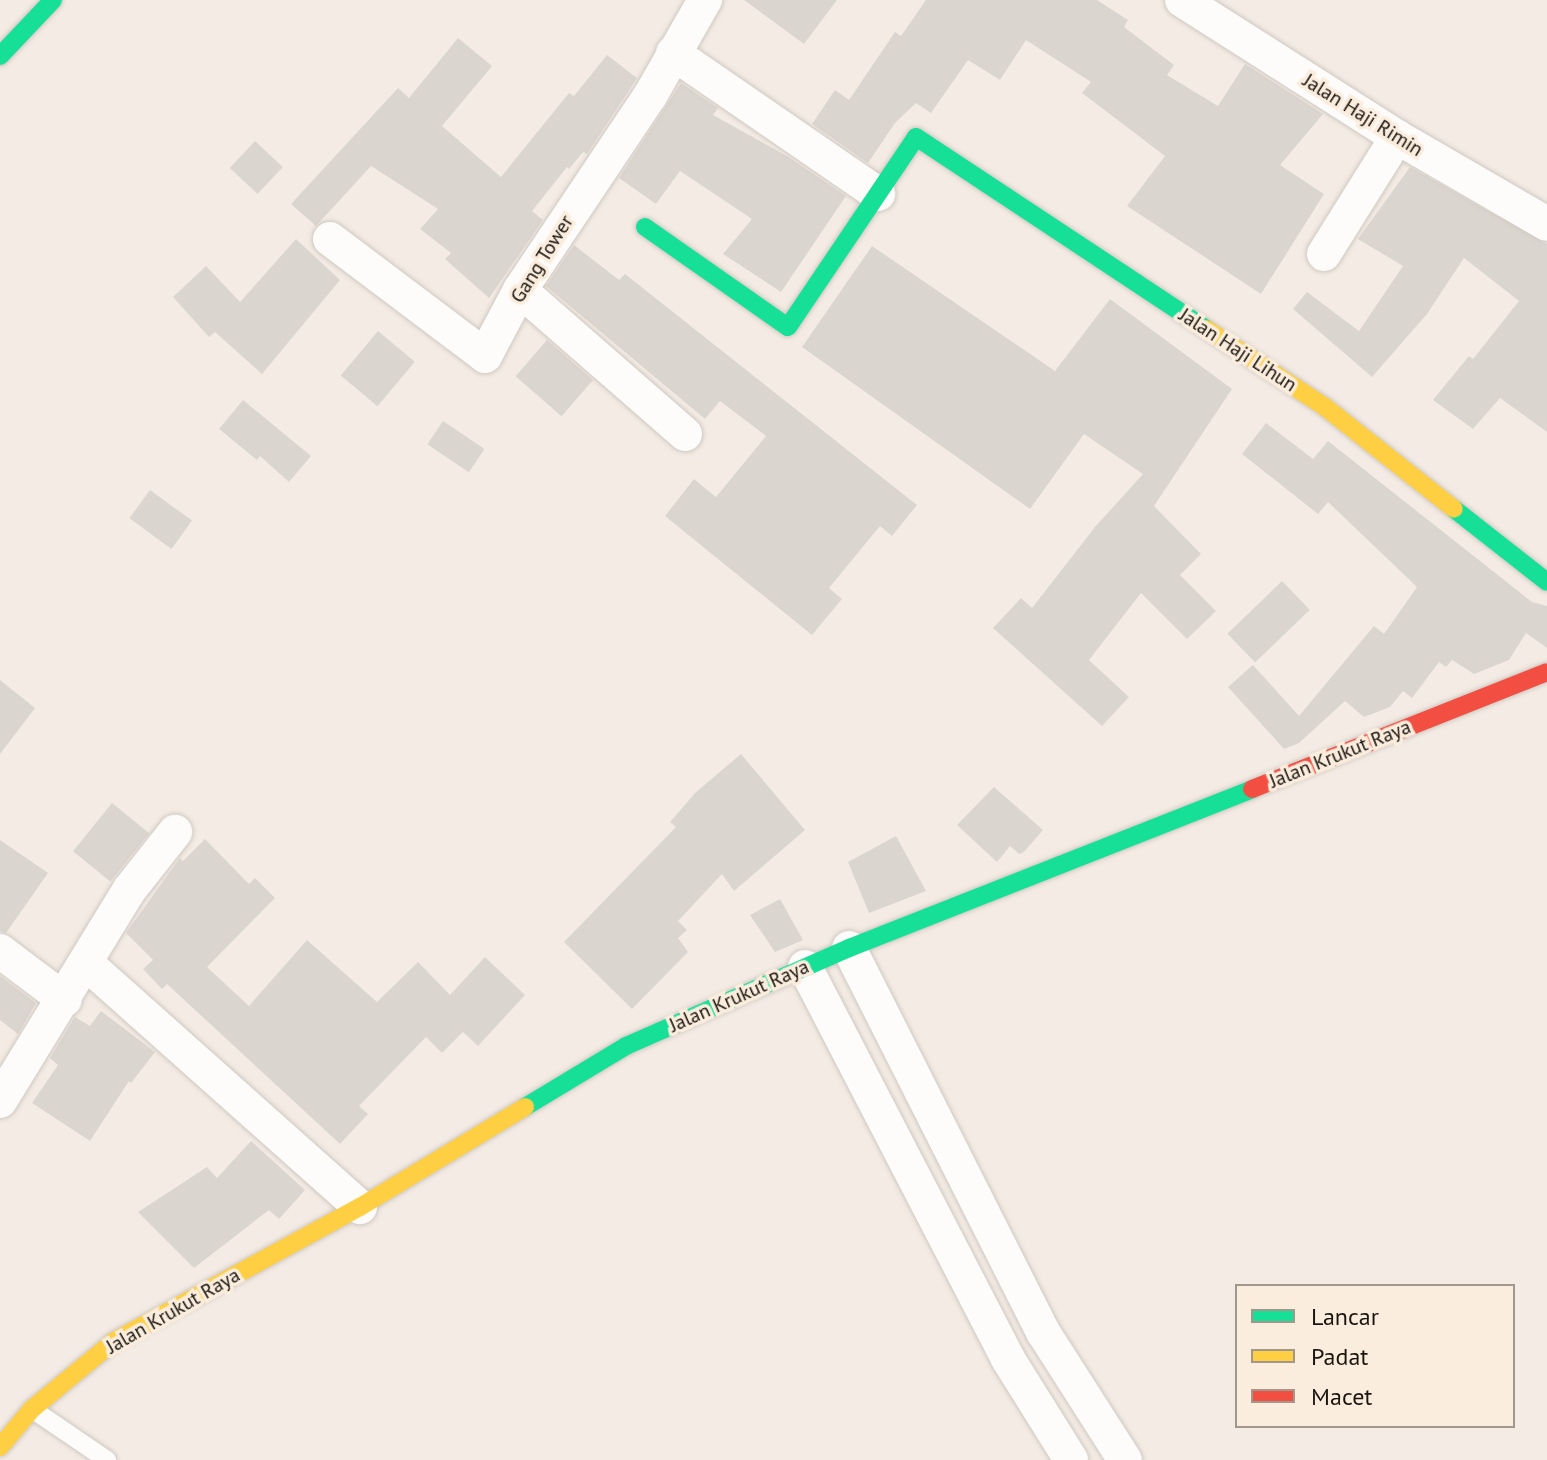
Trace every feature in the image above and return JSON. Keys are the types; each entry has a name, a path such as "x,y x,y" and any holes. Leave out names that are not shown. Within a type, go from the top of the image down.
{"main road":[{"path":"0,56 53,0"},
{"name":"Jalan Haji Lihun","path":"878,194 916,137 1325,407 1547,582"},
{"path":"645,227 689,261 788,327 878,194"},
{"name":"Jalan Krukut Raya","path":"0,1447 32,1409 113,1342 360,1207 626,1046 849,948 1547,672"}],"street":[{"name":"Gang Tower","path":"330,239 485,356 520,290 650,96 705,0"},
{"name":"Jalan Haji Rimin","path":"1182,0 1397,137 1547,224"},
{"path":"673,53 878,194"},
{"path":"1324,254 1397,137"},
{"path":"520,290 685,434"},
{"path":"0,1101 65,1000 130,889 175,832"},
{"path":"849,948 1043,1332 1125,1460"},
{"path":"0,951 65,1000"},
{"path":"86,963 360,1207"},
{"path":"805,967 1008,1359 1071,1460"}],"lane":[{"path":"32,1409 107,1460"}],"building":[{"path":"744,0 837,0 804,44"},
{"path":"926,0 1097,0 1128,20 1124,27 1174,65 1167,75 1218,106 1245,64 1323,114 1280,165 1324,194 1261,294 1127,206 1165,156 1082,93 1091,82 1026,40 1000,80 968,60 931,113 916,103 895,123 868,163 812,124 835,90 849,100 895,32 901,36"},
{"path":"458,38 492,66 442,126 501,177 569,93 574,96 607,55 637,78 587,154 583,152 569,169 567,167 532,211 543,220 489,298 445,259 451,253 420,229 438,209 371,166 316,226 291,204 398,88 409,98"},
{"path":"681,83 718,108 713,115 787,156 846,196 781,292 723,254 752,219 680,171 656,204 619,178"},
{"path":"255,141 283,167 258,194 230,168"},
{"path":"1410,167 1547,244 1547,432 1500,398 1473,429 1433,400 1469,356 1473,359 1519,301 1464,258 1427,314 1372,377 1293,309 1307,292 1359,331 1403,266 1358,239"},
{"path":"296,239 340,280 262,374 215,332 209,337 173,297 206,266 240,302"},
{"path":"574,245 619,280 625,274 917,505 892,536 880,526 829,588 842,599 812,635 665,516 694,479 716,497 766,436 720,401 705,419 546,286"},
{"path":"872,246 1055,371 1110,299 1232,389 1154,506 1201,554 1180,575 1216,611 1187,639 1141,593 1089,660 1129,697 1102,726 993,628 1021,598 1032,608 1095,527 1143,474 1084,434 1030,509 802,347"},
{"path":"378,331 415,362 377,406 341,375"},
{"path":"547,340 593,380 562,416 516,376"},
{"path":"243,400 311,456 289,482 260,456 257,460 219,429"},
{"path":"443,421 484,449 469,472 427,444"},
{"path":"1266,423 1313,459 1328,441 1532,602 1547,606 1547,648 1526,633 1509,660 1474,674 1452,660 1446,667 1439,662 1412,698 1403,691 1390,707 1364,717 1345,701 1299,743 1284,749 1228,687 1253,665 1299,716 1374,626 1384,634 1417,587 1328,502 1318,514 1242,454"},
{"path":"150,490 192,521 171,549 129,518"},
{"path":"1282,581 1310,610 1255,663 1227,634"},
{"path":"0,680 35,708 0,754"},
{"path":"741,754 805,830 734,891 722,874 678,921 687,930 678,938 688,952 632,1009 564,942 676,827 670,822 696,792"},
{"path":"994,787 1043,830 1024,852 1019,854 1010,846 997,862 957,825"},
{"path":"112,803 149,833 110,881 73,851"},
{"path":"896,836 926,891 869,913 848,862"},
{"path":"205,839 249,884 255,878 275,898 207,967 249,1006 307,940 377,1002 418,962 450,995 485,957 525,995 478,1046 463,1032 442,1053 426,1037 359,1106 368,1114 340,1144 167,984 162,989 143,969 153,960 126,933 180,858 183,861"},
{"path":"0,840 48,873 6,933 0,931"},
{"path":"780,899 803,940 775,952 750,915"},
{"path":"0,976 36,1003 18,1034 0,1020"},
{"path":"101,1011 155,1052 131,1083 129,1081 90,1141 32,1103 58,1065 50,1058 75,1017 90,1026"},
{"path":"251,1141 305,1190 279,1219 269,1210 194,1268 138,1212 207,1167 217,1178"}],"traffic: fast":[{"path":"0,56 53,0"},
{"path":"645,227 788,327 916,137 1206,329"},
{"path":"1454,509 1547,582"},
{"path":"525,1107 626,1046 849,948 1252,789"}],"traffic: slow":[{"path":"1206,329 1325,407 1454,509"},
{"path":"0,1447 32,1409 113,1342 360,1207 525,1107"}],"traffic: jam":[{"path":"1252,789 1547,672"}]}
